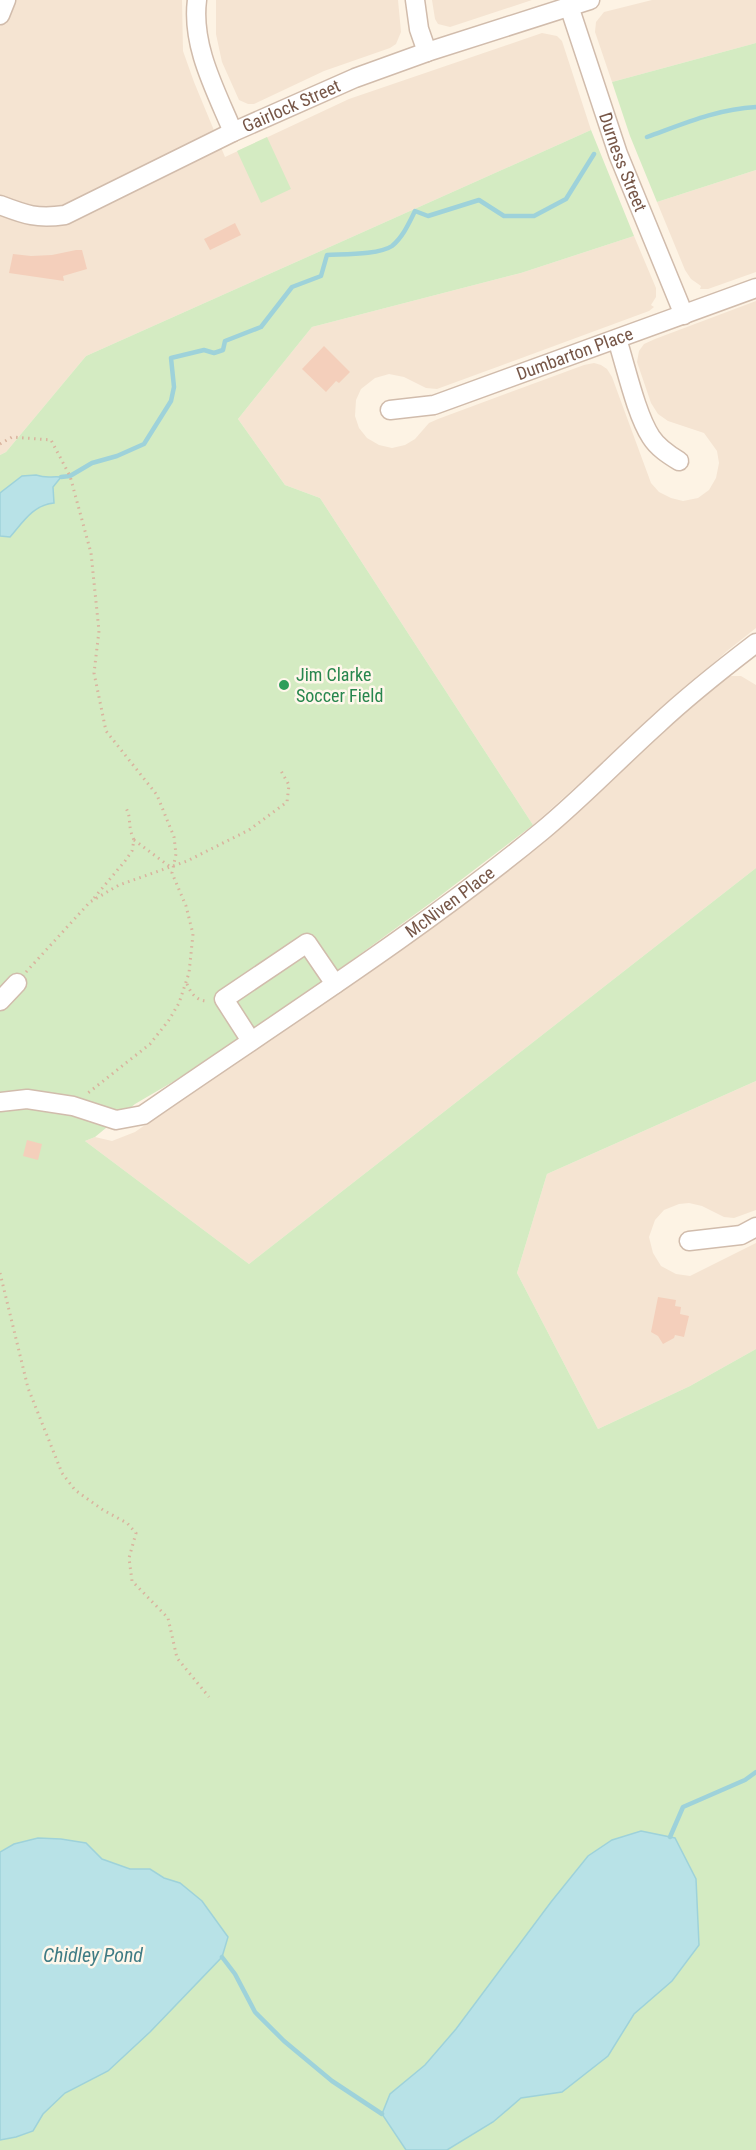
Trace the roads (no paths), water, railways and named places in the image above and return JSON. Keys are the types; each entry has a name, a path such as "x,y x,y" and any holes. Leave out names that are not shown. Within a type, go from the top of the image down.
{"street":[{"path":"0,15 6,0"},
{"path":"197,0 196,26 199,44 233,132"},
{"path":"415,0 419,29 427,51"},
{"name":"Gairlock Street","path":"0,205 30,216 46,218 65,215 233,132 355,78 427,51 590,0"},
{"name":"Durness Street","path":"569,6 618,154 684,315"},
{"name":"Dumbarton Place","path":"390,410 434,405 756,288"},
{"path":"617,339 651,439 663,451 679,461"},
{"name":"McNiven Place","path":"0,1102 27,1099 73,1106 116,1120 143,1115 443,907 543,830 659,723 752,653"},
{"path":"251,1041 224,999 307,943 335,984"},
{"path":"0,1001 17,983"},
{"path":"689,1241 741,1235 756,1227"}],"water":[{"path":"22,476 61,477 53,487 54,503 34,511 10,537 0,536 0,493"},
{"path":"641,1831 675,1838 696,1879 699,1945 672,1981 634,2014 608,2056 562,2092 521,2098 493,2122 447,2150 406,2150 382,2114 390,2094 425,2065 456,2029 588,1856 612,1840"},
{"name":"Chidley Pond","path":"38,1838 86,1843 102,1859 130,1869 150,1869 164,1878 180,1883 202,1901 228,1937 222,1957 150,2032 108,2071 65,2093 43,2114 33,2131 0,2140 0,1852 14,1844"}],"waterway":[{"path":"647,137 714,114 756,107"},
{"path":"61,477 70,476 92,463 117,456 144,444 171,401 174,387 171,358 204,350 214,353 223,350 225,341 261,327 292,287 321,276 327,255 370,253 386,249 403,234 415,211 428,216 479,200 504,216 534,216 566,199 594,154"},
{"path":"670,1837 683,1807 745,1780 756,1772"},
{"path":"222,1957 235,1974 255,2012 284,2041 332,2081 382,2114"}],"place":[{"name":"Jim Clarke Soccer Field","path":"284,685"}]}
